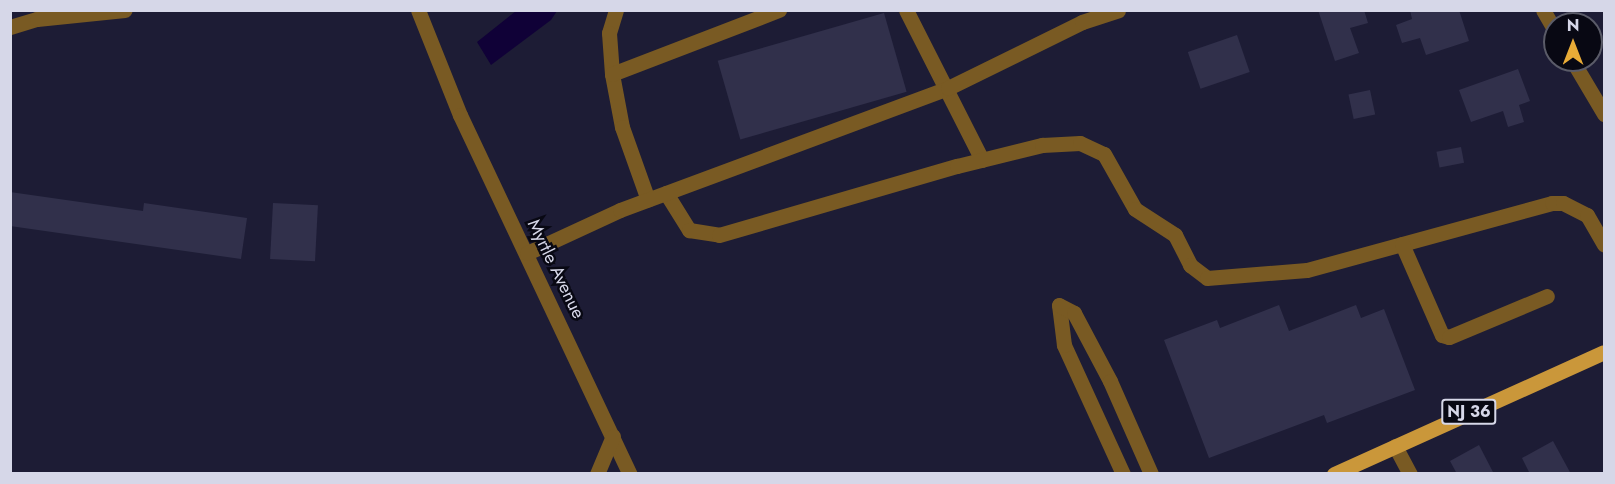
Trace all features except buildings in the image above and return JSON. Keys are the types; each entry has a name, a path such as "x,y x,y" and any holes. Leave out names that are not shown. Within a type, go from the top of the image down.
{"main road":[{"name":"NJ 36","path":"1334,474 1605,351"}],"street":[{"path":"10,27 37,19 124,10"},
{"name":"Myrtle Avenue","path":"418,10 448,87 630,474"},
{"path":"616,10 609,33 612,74 622,128 648,200"},
{"path":"612,74 779,10"},
{"path":"906,10 943,90 982,160"},
{"path":"527,253 648,200 943,90 1082,22 1118,10"},
{"path":"1579,72 1605,114"},
{"path":"666,193 689,230 719,235 982,160 1064,142 1095,147 1113,164 1135,209 1175,235 1190,265 1208,278 1307,270 1544,204 1563,203 1587,215 1605,244"},
{"path":"1402,244 1442,335 1449,337 1547,296"},
{"path":"1123,474 1064,345 1059,305 1074,313 1110,381 1151,474"},
{"path":"597,474 613,436"},
{"path":"1395,446 1410,474"}],"shaded area":[{"path":"516,11 557,11 551,20 491,65 477,42"}]}
